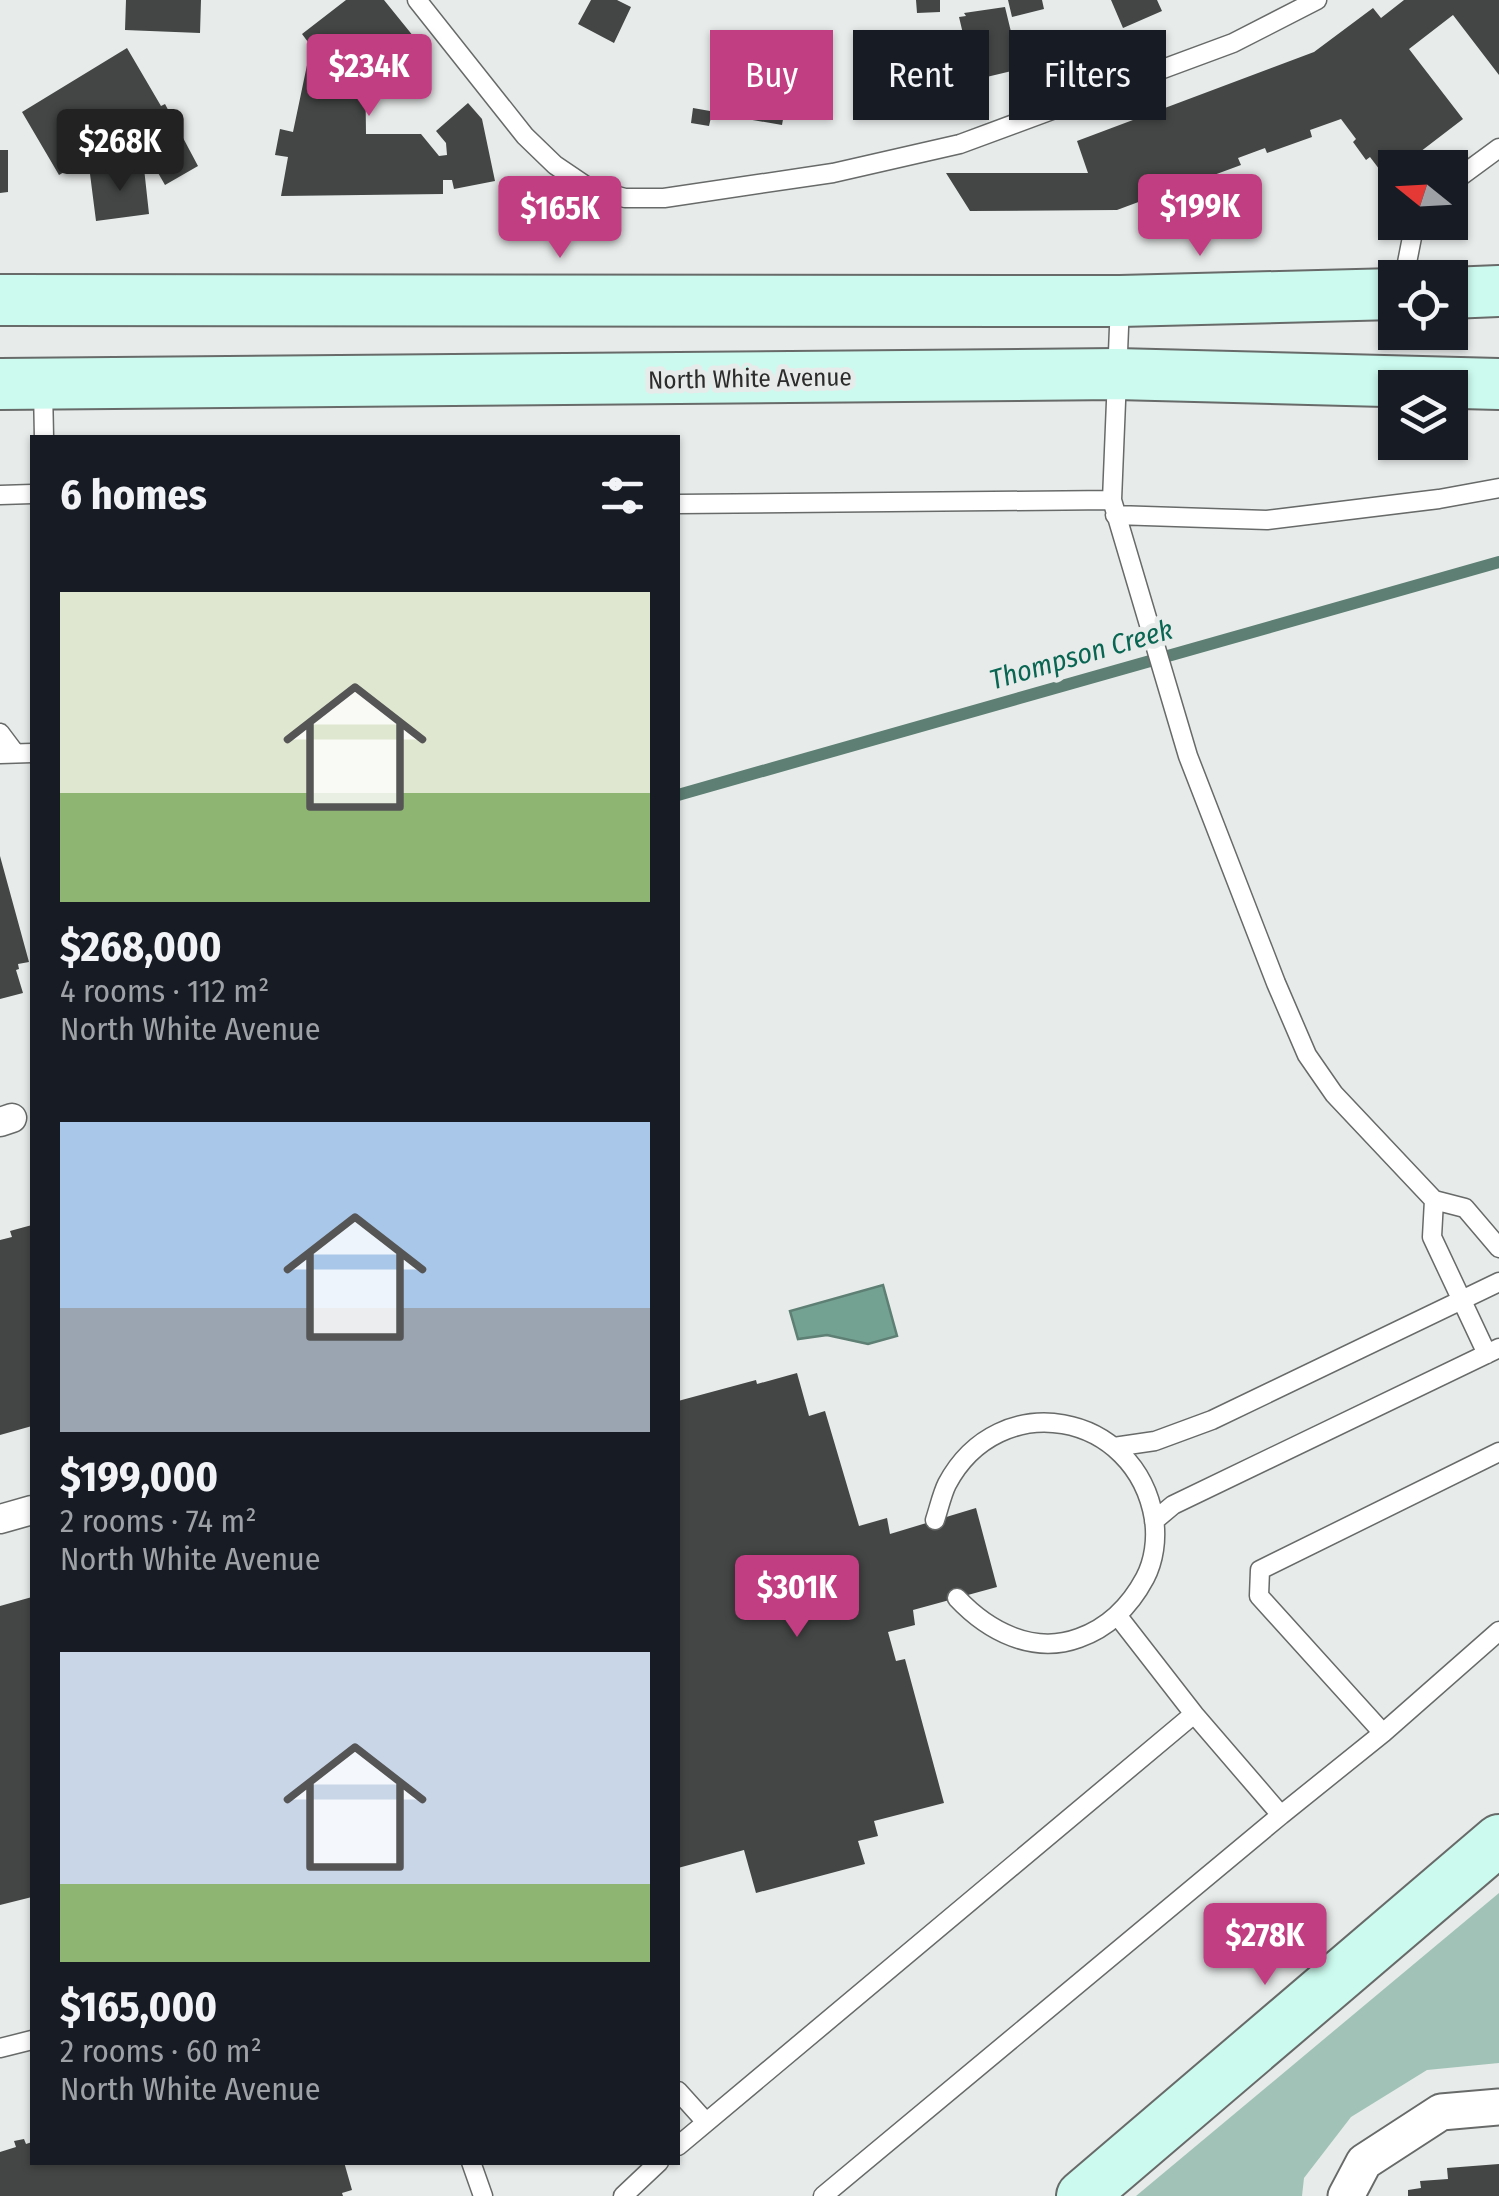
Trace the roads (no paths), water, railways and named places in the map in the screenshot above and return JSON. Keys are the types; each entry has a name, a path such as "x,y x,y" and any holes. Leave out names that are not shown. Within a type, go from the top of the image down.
{"main road":[{"path":"1468,292 1499,292"},
{"path":"0,300 1120,301 1378,294"},
{"name":"North White Avenue","path":"22,384 1117,374 1499,384"},
{"path":"1082,2196 1499,1840"}],"street":[{"path":"0,1519 30,1511"},
{"path":"1346,2196 1364,2162 1441,2112 1499,2106"}],"lane":[{"path":"417,0 525,136 555,165 590,188 625,198 664,198 833,173 960,144 1233,43 1317,0"},
{"path":"1468,171 1499,148"},
{"path":"1120,301 1113,507 1173,714 1197,782 1307,1055 1334,1094 1434,1200 1464,1208 1499,1248"},
{"path":"22,384 43,435"},
{"path":"680,504 1113,507 1267,520 1499,488"},
{"path":"0,495 30,494"},
{"path":"0,733 16,754"},
{"path":"1154,1521 1173,1504 1493,1350 1461,1300 1432,1237 1434,1200"},
{"path":"1114,1447 1155,1441 1212,1420 1499,1282"},
{"path":"935,1520 947,1484 968,1454 999,1433 1034,1422 1072,1425 1106,1439 1133,1464 1151,1496 1156,1532 1151,1568 1134,1599 1108,1624 1076,1639 1040,1643 1006,1636 975,1617 957,1598"},
{"path":"1383,1733 1259,1596 1260,1570 1499,1452"},
{"path":"1117,1615 1194,1714 1281,1815"},
{"path":"824,2196 1383,1733 1499,1631"},
{"path":"680,2144 1194,1714"},
{"path":"0,2048 30,2040"},
{"path":"680,2093 704,2121"},
{"path":"472,2165 483,2196"},
{"path":"623,2196 657,2165"}],"waterway":[{"name":"Thompson Creek","path":"680,794 1499,562"}]}
